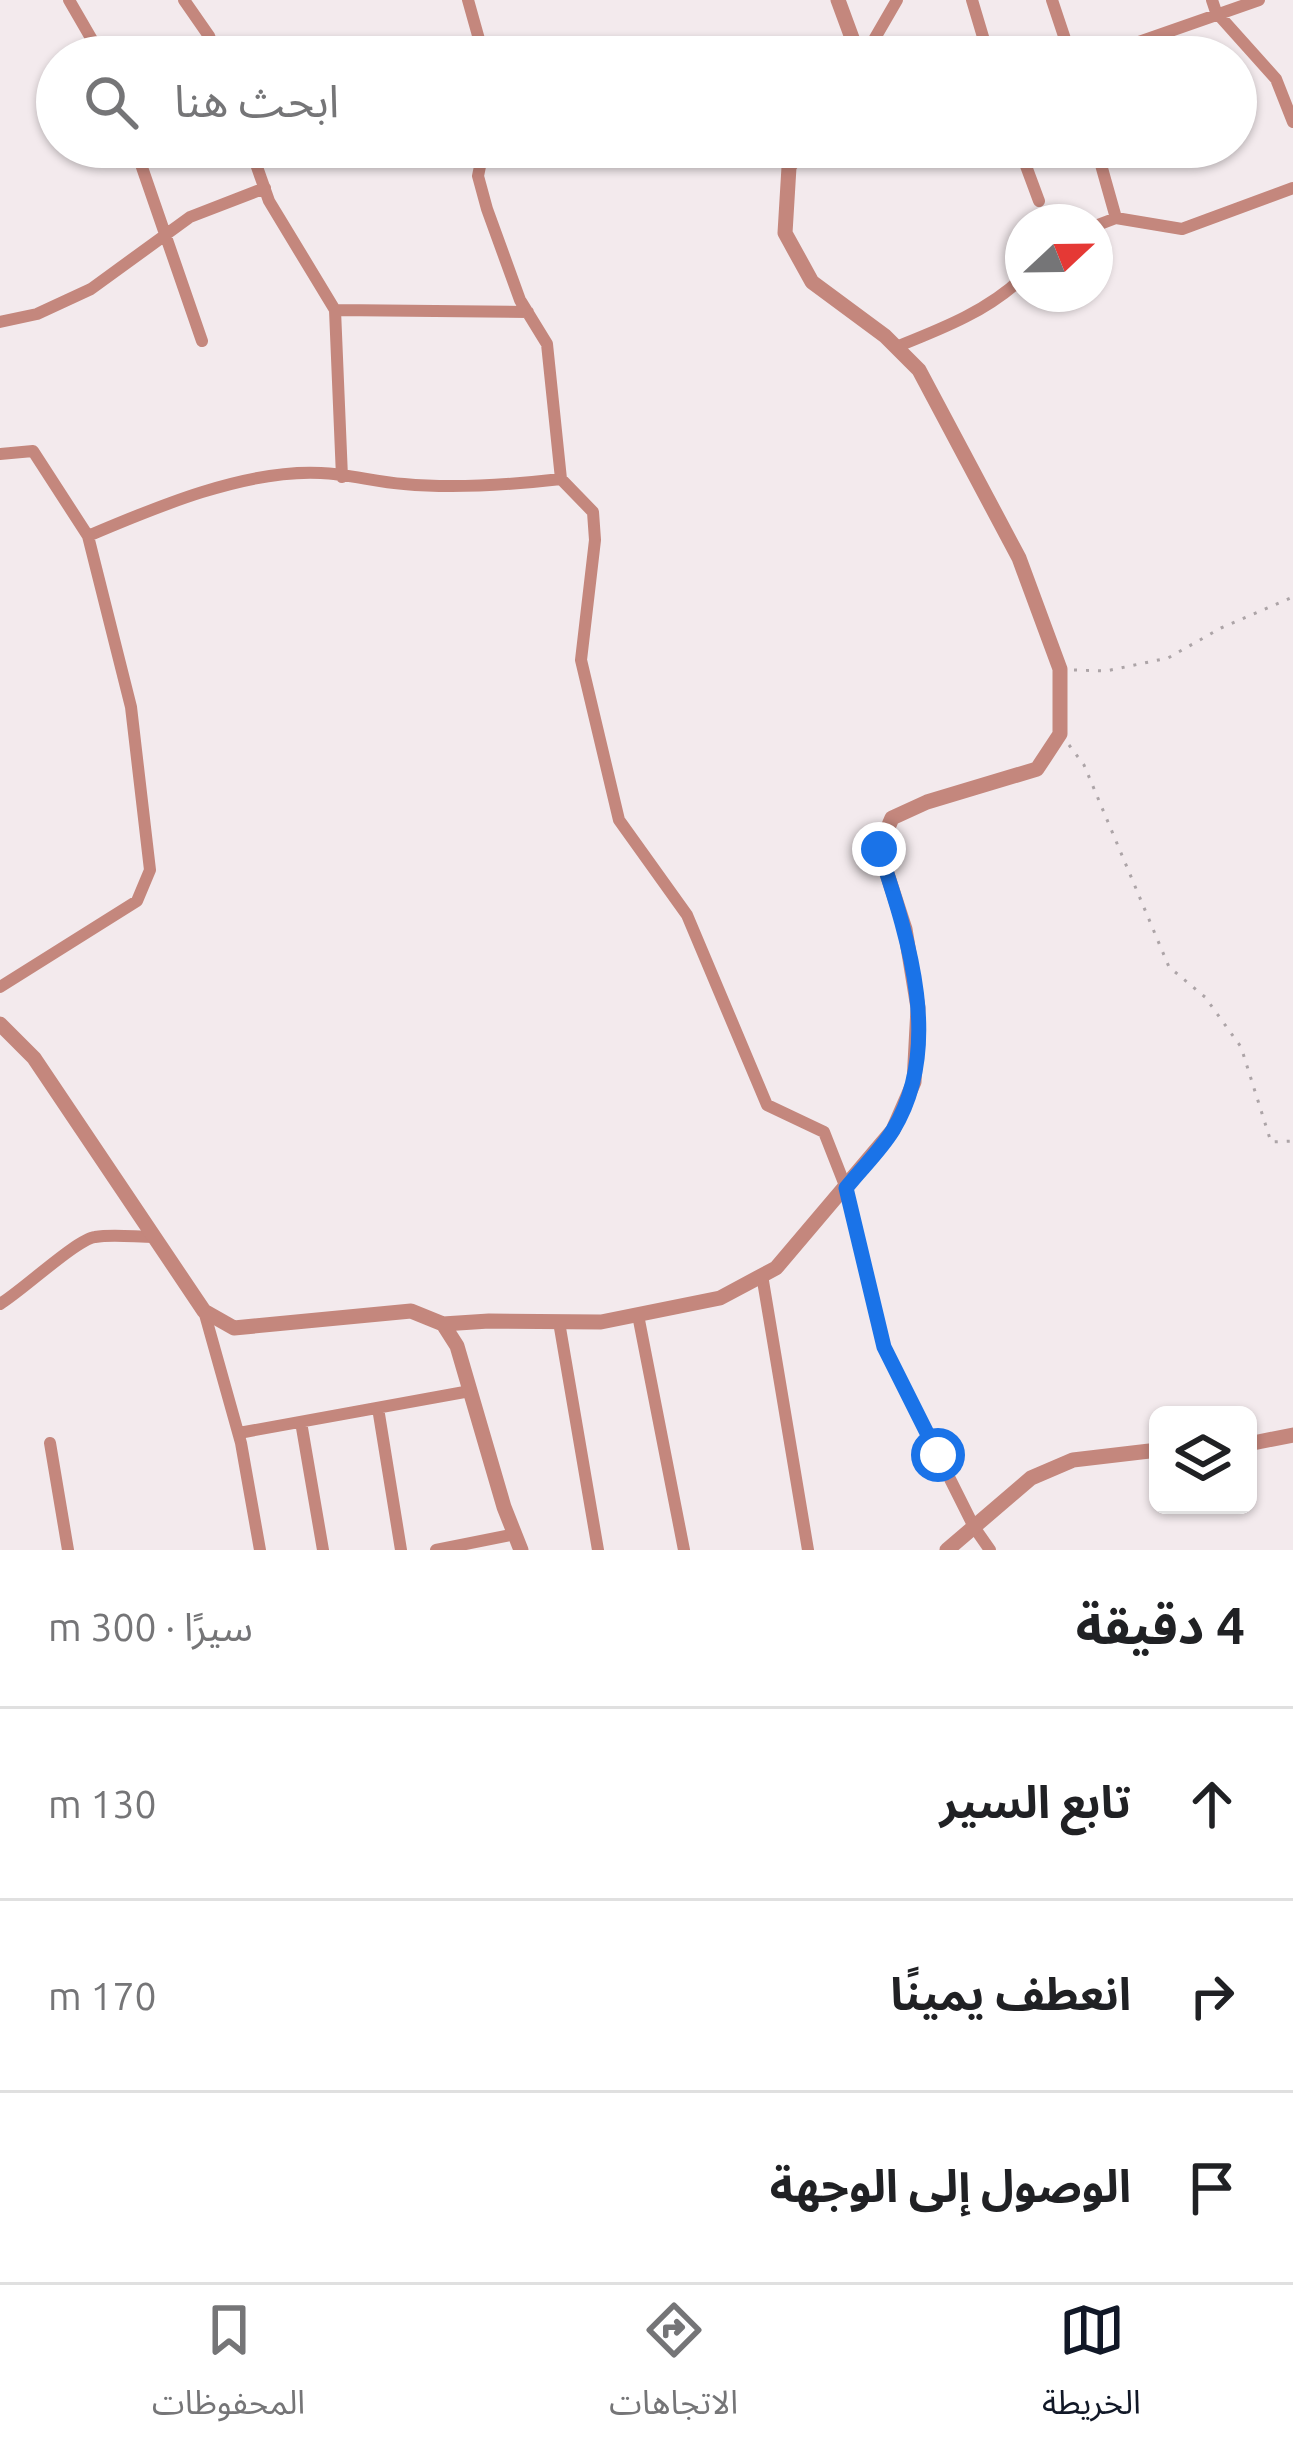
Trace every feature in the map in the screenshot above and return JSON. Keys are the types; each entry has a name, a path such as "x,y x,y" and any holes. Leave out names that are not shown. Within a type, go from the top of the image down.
{"street":[{"path":"70,0 90,36"},
{"path":"184,0 209,36"},
{"path":"467,0 478,36"},
{"path":"838,0 853,36"},
{"path":"874,36 897,0"},
{"path":"972,0 983,36"},
{"path":"1052,0 1064,36"},
{"path":"1145,36 1214,6 1259,0"},
{"path":"1214,6 1239,36"},
{"path":"1257,57 1276,79 1293,122"},
{"path":"142,168 202,341"},
{"path":"258,168 334,310 343,477"},
{"path":"480,168 478,176 505,263 547,344 562,479 592,512 595,539 581,660 620,820 687,915 767,1106 824,1132 846,1188 884,1347 990,1550"},
{"path":"204,1311 234,1328 411,1311 443,1324 601,1322 720,1298 776,1268 893,1130 914,1082 918,1007 904,929 879,849 892,818 927,802 1037,769 1060,734 1060,669 1018,558 919,370 812,282 785,232 789,168"},
{"path":"1027,168 1039,202"},
{"path":"1102,168 1116,218"},
{"path":"0,322 37,314 91,289 190,218 265,188"},
{"path":"1113,219 1182,229 1293,188"},
{"path":"896,347 947,327 1005,293"},
{"path":"334,310 528,312"},
{"path":"0,454 33,451 88,536 130,707 150,870 137,901 0,987"},
{"path":"88,536 162,504 256,480 319,473 409,485 502,486 562,479"},
{"path":"0,1024 34,1058 204,1311 239,1433 260,1550"},
{"path":"0,1304 92,1237 154,1238"},
{"path":"762,1275 808,1550"},
{"path":"638,1315 684,1550"},
{"path":"559,1322 598,1550"},
{"path":"436,1550 518,1542 458,1346 443,1324"},
{"path":"239,1433 470,1391"},
{"path":"378,1408 401,1550"},
{"path":"301,1422 323,1550"},
{"path":"1257,1442 1293,1435"},
{"path":"50,1443 68,1550"},
{"path":"947,1550 1031,1478 1073,1460 1149,1451"}],"path":[{"path":"1060,669 1106,671 1168,658 1221,628 1293,597"},
{"path":"1060,734 1084,765 1169,967 1205,997 1241,1047 1270,1142 1293,1141"}],"route":[{"path":"879,849 904,929 918,1007 914,1082 893,1130 846,1188 884,1347 938,1455"}]}
